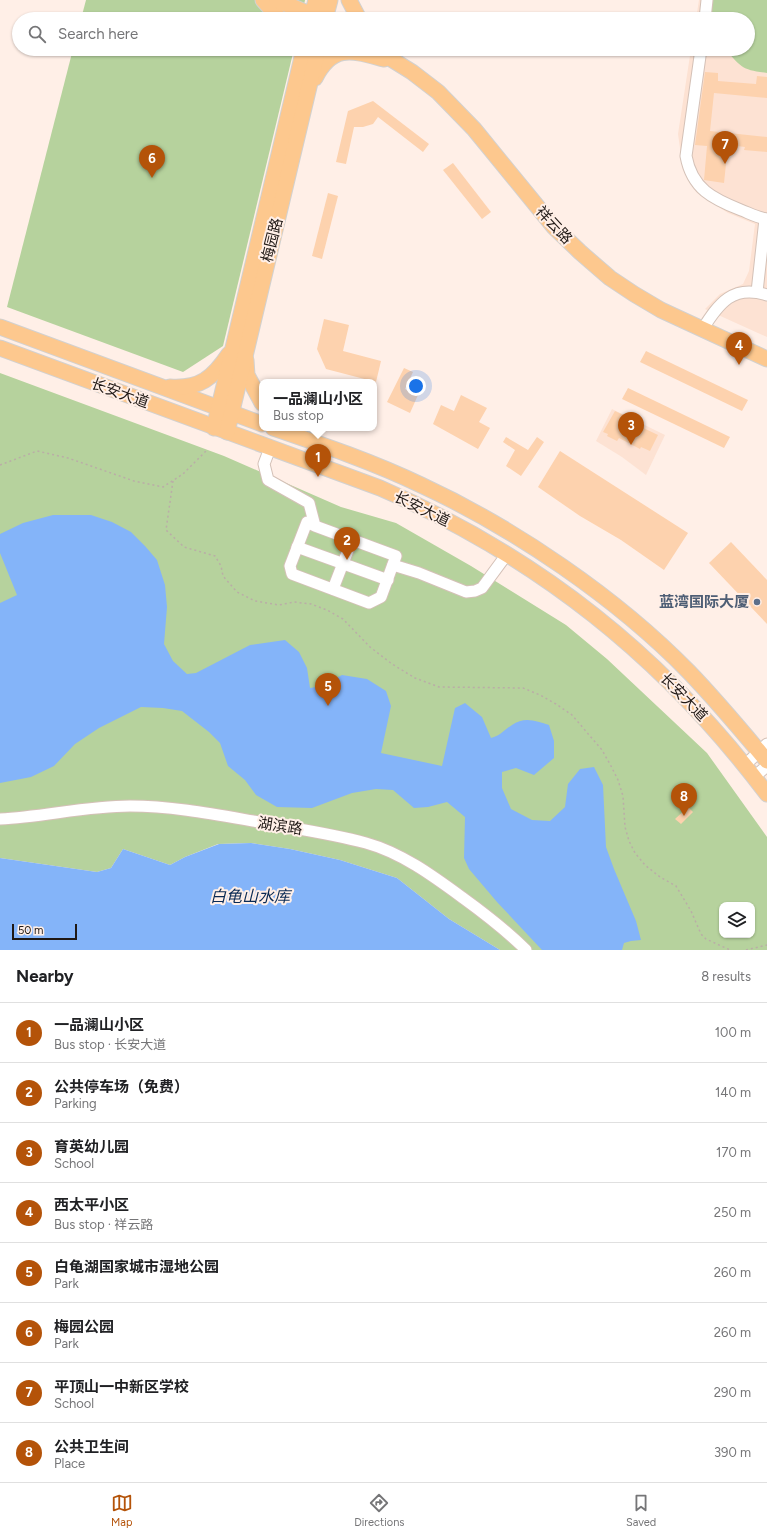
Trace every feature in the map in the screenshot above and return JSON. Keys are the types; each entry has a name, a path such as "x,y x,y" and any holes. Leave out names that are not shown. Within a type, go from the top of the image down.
{"main road":[{"path":"263,0 274,12"},
{"path":"277,0 304,12"},
{"path":"316,0 317,12"},
{"path":"322,12 330,0"},
{"path":"349,0 355,12"},
{"path":"296,56 301,92"},
{"name":"梅园路","path":"301,92 304,56"},
{"name":"梅园路","path":"220,430 301,92 315,56"},
{"path":"301,92 326,61 333,56"},
{"path":"372,56 397,62"},
{"name":"祥云路","path":"387,56 426,82 450,103 474,129 546,218 585,257 610,278 660,310 767,359"},
{"path":"392,56 397,62"},
{"name":"长安大道","path":"0,327 259,423"},
{"name":"长安大道","path":"0,348 380,488 414,503 507,554 545,578 577,601 649,661 704,717 767,794"},
{"path":"159,386 188,387 203,382 211,377 239,349 248,375 259,397"},
{"name":"长安大道","path":"293,432 421,485 500,527 568,572 623,613 662,647 708,692 764,752"}],"street":[{"path":"706,12 707,0"},
{"path":"700,56 686,156 687,163 693,176 703,191 726,204 766,219 762,294 746,291 737,293 728,299 709,318 702,330"},
{"path":"270,448 264,464 268,480 308,503 315,526"},
{"path":"307,522 315,526 396,556 381,597 369,603 292,574 290,566 307,522"},
{"path":"333,589 352,540"},
{"path":"297,547 388,580"},
{"path":"393,565 419,573 466,592 475,591 482,588 507,554"},
{"path":"744,766 764,752"},
{"path":"754,778 767,766"},
{"name":"湖滨路","path":"0,819 82,809 130,806 168,809 219,816 314,831 367,843 406,859 436,878 477,908 526,950"}],"path":[{"path":"0,465 37,451 68,458 134,481 162,487 183,474 208,449"},
{"path":"173,481 166,530 184,547 215,556 221,566 223,576 237,592 255,601 279,605 294,602 311,604 327,610 343,619 370,647 392,664 421,680 439,687 523,688 540,695 572,715 602,750 618,780 623,796 625,826 629,841 635,853 645,865 660,877 676,886 691,911 701,934 706,939 730,950"},
{"path":"746,950 767,945"}],"shaded area":[{"path":"699,0 767,0 767,337 705,309 720,294 743,284 749,271 755,224 728,213 696,192 687,173 681,155 678,134 690,56 755,56 755,12 697,12"},
{"path":"612,409 665,435 646,475 622,457 596,441"}],"green space":[{"path":"86,0 305,0 302,12 83,12"},
{"path":"710,0 767,0 767,73 747,69 739,64 731,56 755,56 755,12 708,12"},
{"path":"71,56 292,56 223,346 183,372 7,307"},
{"path":"0,373 224,456 341,507 396,523 471,566 566,625 607,659 707,753 767,837 767,950 500,950 449,919 397,878 340,860 290,849 251,843 218,844 185,857 170,865 123,849 111,868 97,872 0,858"}],"water":[{"path":"53,515 91,515 112,522 131,532 157,560 165,585 167,607 164,644 173,661 187,674 196,673 250,645 285,640 299,652 307,668 310,688 322,686 342,675 367,679 386,691 391,706 381,753 442,766 455,708 465,703 482,717 491,738 497,736 512,725 521,721 530,720 549,725 554,741 554,758 534,775 516,768 502,772 502,788 511,809 532,820 550,821 565,807 568,784 580,769 594,767 603,785 606,847 636,921 641,940 624,943 622,950 542,950 497,902 469,869 464,858 465,817 447,802 428,807 414,808 393,790 376,789 352,793 312,808 277,807 256,795 245,780 228,766 220,743 209,732 182,711 141,707 99,728 75,744 54,766 31,777 0,783 0,603 17,595 0,553 0,534 23,523"},
{"name":"白龟山水库","path":"251,843 290,849 340,860 397,878 449,919 500,950 0,950 0,858 97,872 111,868 123,849 170,865 185,857 219,844"}],"building":[{"path":"705,72 718,73 718,81 756,84 757,76 767,77 767,98 714,93 710,131 767,137 767,152 744,150 745,147 728,145 724,183 704,180 707,146 695,145"},
{"path":"373,101 429,144 423,152 378,117 373,124 363,127 354,127 346,164 336,162 348,111"},
{"path":"453,163 491,212 482,219 443,170"},
{"path":"328,193 338,196 322,259 312,256"},
{"path":"324,319 349,325 343,351 381,361 377,379 364,379 326,369 317,349"},
{"path":"646,351 748,400 742,411 640,362"},
{"path":"404,368 413,372 405,389 418,395 410,413 387,402"},
{"path":"628,388 730,437 724,448 622,399"},
{"path":"461,395 487,408 479,422 490,428 478,449 433,424 441,405 454,411"},
{"path":"615,411 636,421 635,424 658,435 650,451 641,447 640,449 619,438 617,441 607,436 608,434 603,432"},
{"path":"506,437 528,450 537,437 544,442 521,476 506,466 515,450 503,442"},
{"path":"560,451 688,533 664,570 621,540 580,516 538,487"},
{"name":"蓝湾国际大厦","path":"731,542 767,580 767,624 709,563"},
{"path":"688,807 693,812 681,824 675,819"}],"place":[{"name":"平顶山一中新区学校","path":"725,164"},
{"name":"梅园公园","path":"152,178"},
{"name":"西太平小区","path":"739,365"},
{"name":"育英幼儿园","path":"631,445"},
{"name":"一品澜山小区","path":"318,477"},
{"name":"公共停车场（免费）","path":"347,560"},
{"name":"蓝湾国际大厦","path":"757,602"},
{"name":"白龟湖国家城市湿地公园","path":"328,706"},
{"name":"公共卫生间","path":"684,816"}]}
